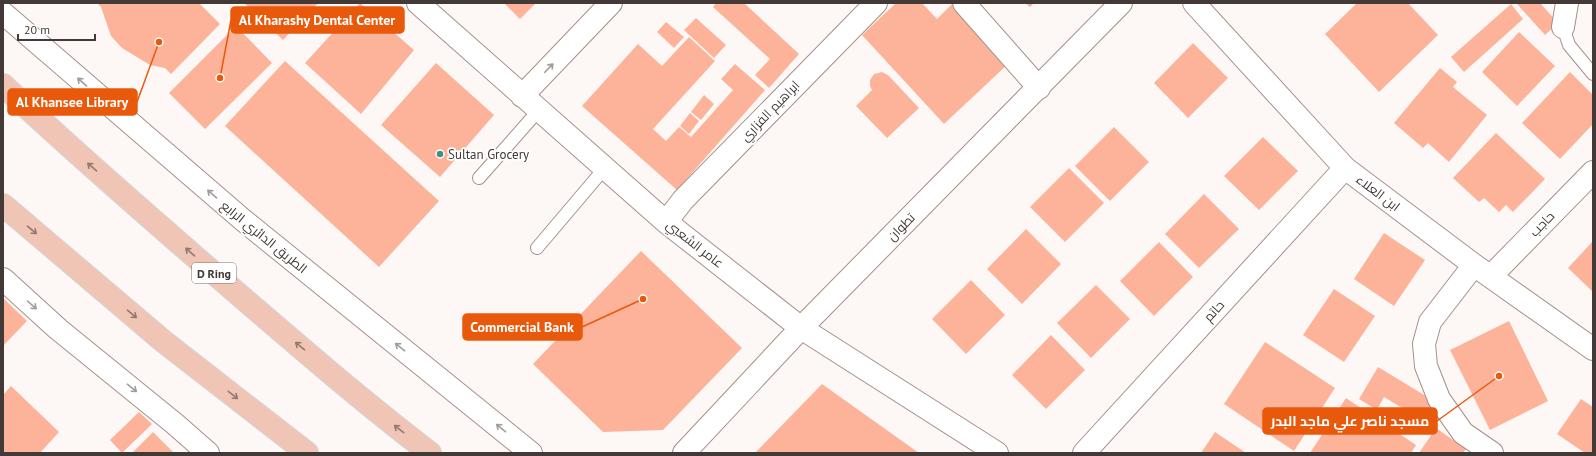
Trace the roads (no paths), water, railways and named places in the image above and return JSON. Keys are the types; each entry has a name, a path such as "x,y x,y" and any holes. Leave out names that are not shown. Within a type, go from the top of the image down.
{"main road":[{"name":"D Ring","path":"3,85 51,131 258,311 389,421 430,453"},
{"path":"3,205 163,340 307,453"}],"street":[{"name":"عامر الشعبي","path":"418,3 538,111 666,222 801,328 997,453"},
{"path":"522,96 611,3"},
{"name":"ابراهيم الفزاري","path":"666,222 683,200 876,3"},
{"path":"964,3 1039,88"},
{"name":"تطوان","path":"684,453 801,328 1039,88 1121,3"},
{"name":"ابن العلاء","path":"1194,3 1345,168 1482,271 1593,349"},
{"path":"1564,26 1567,3"},
{"name":"الطريق الدائري الرابع","path":"3,14 243,220 531,453"},
{"name":"حاتم","path":"1084,453 1345,168"},
{"name":"حاجب","path":"1482,271 1593,172"},
{"path":"1482,271 1430,322 1424,344 1426,366 1439,399 1463,433 1492,453"},
{"path":"3,279 58,329 175,424 208,453"}],"lane":[{"path":"1564,26 1568,45 1593,74"},
{"path":"479,178 538,111"},
{"path":"537,248 604,168"}],"place":[{"name":"Al Khansee Library","path":"159,42"},
{"name":"Al Kharashy Dental Center","path":"220,78"},
{"name":"Sultan Grocery","path":"440,154"},
{"name":"Commercial Bank","path":"643,299"},
{"name":"مسجد ناصر علي ماجد البدر","path":"1499,376"}]}
